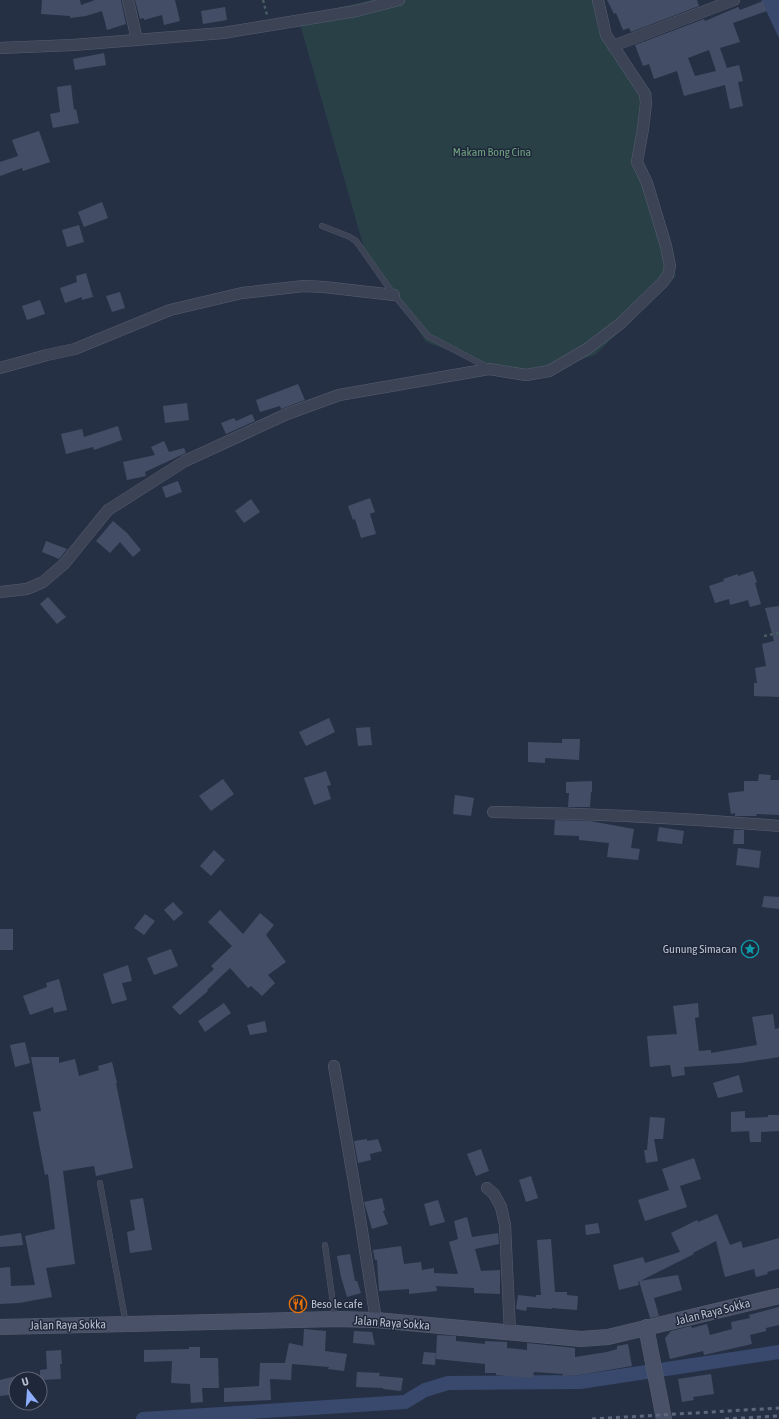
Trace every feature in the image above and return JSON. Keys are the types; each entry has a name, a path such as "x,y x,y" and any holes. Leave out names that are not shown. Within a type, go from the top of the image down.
{"main road":[{"name":"Jalan Raya Sokka","path":"0,1327 336,1319 376,1320 581,1339 608,1337 779,1296"},
{"path":"646,1327 664,1419"}],"street":[{"path":"128,0 137,40"},
{"path":"0,48 73,45 223,33 356,11 399,0"},
{"path":"0,592 26,590 42,582 64,564 108,510 185,461 280,417 339,396 489,368 526,375 549,371 587,349 621,324 663,282 668,275 670,266 666,246 646,183 637,162 644,129 646,103 644,94 606,35 598,0"},
{"path":"613,46 734,0"},
{"path":"0,368 47,354 75,349 170,310 242,292 304,286 394,295"},
{"path":"493,812 568,813 671,818 779,826"},
{"path":"334,1066 376,1320"},
{"path":"487,1188 494,1194 501,1207 505,1225 510,1332"}],"lane":[{"path":"322,226 350,237 356,241 394,295 428,336 489,368"},
{"path":"100,1183 126,1324"},
{"path":"325,1245 336,1319"}],"path":[{"path":"764,636 779,633"}],"green space":[{"name":"Makam Bong Cina","path":"371,0 601,0 608,31 652,93 641,161 659,212 676,276 595,355 524,378 426,342 364,248 298,17"}],"water":[{"path":"761,0 779,0 779,38"}],"building":[{"path":"42,0 80,0 81,5 95,0 121,0 126,24 107,30 102,11 86,16 70,18 70,16 41,14"},
{"path":"135,0 175,0 180,21 164,25 162,15 144,20 144,18 140,19"},
{"path":"607,0 697,0 699,6 631,32 629,28 623,30 616,13 614,14"},
{"path":"763,1 767,11 733,23 740,42 720,48 727,68 739,65 743,81 738,82 743,106 730,109 725,85 684,96 677,71 654,79 649,64 643,66 635,45 704,19 705,21 738,7 740,10","holes":["709,50 716,71 695,76 688,58"]},
{"path":"225,7 227,20 203,24 201,11"},
{"path":"104,53 106,65 75,70 73,59"},
{"path":"71,85 74,110 76,109 79,123 53,128 50,114 60,112 57,87"},
{"path":"39,131 50,162 23,171 22,168 0,176 0,162 18,156 12,140"},
{"path":"102,202 108,218 84,227 78,212"},
{"path":"79,225 84,242 67,247 62,230"},
{"path":"86,273 93,297 82,300 82,297 65,303 60,288 77,282 76,276"},
{"path":"120,292 125,308 112,312 106,296"},
{"path":"40,300 45,314 27,320 22,306"},
{"path":"298,384 305,400 281,409 280,406 260,412 256,400"},
{"path":"187,403 189,420 165,423 163,406"},
{"path":"252,414 255,421 226,434 221,423 234,418 236,421"},
{"path":"118,426 122,440 94,450 93,447 66,454 61,434 82,429 84,437"},
{"path":"164,441 169,452 184,448 186,453 145,472 146,476 127,480 123,462 155,455 151,447"},
{"path":"178,481 182,492 166,498 162,487"},
{"path":"370,498 375,512 370,514 376,534 361,538 355,519 353,520 348,506"},
{"path":"251,499 260,512 244,523 235,511"},
{"path":"113,521 127,533 141,550 133,557 120,542 110,553 96,541"},
{"path":"46,541 67,549 59,559 42,552"},
{"path":"753,571 757,582 755,583 761,604 750,607 748,600 730,605 729,599 715,603 709,586 724,581 723,579"},
{"path":"48,597 66,617 57,624 40,604"},
{"path":"779,606 779,697 754,696 754,683 757,683 755,668 766,666 762,644 774,641 765,608"},
{"path":"329,718 335,732 306,746 299,732"},
{"path":"370,727 372,745 358,746 356,728"},
{"path":"562,739 580,739 579,760 545,758 545,763 528,762 528,742 562,743"},
{"path":"326,771 331,785 327,786 331,799 314,805 304,778"},
{"path":"759,774 771,775 770,780 779,780 779,815 756,814 757,816 735,816 735,813 731,814 728,793 744,791 744,781 758,781"},
{"path":"223,779 234,794 211,811 199,796"},
{"path":"592,781 590,807 568,807 569,793 566,793 566,782"},
{"path":"455,795 474,798 471,816 453,814"},
{"path":"555,820 590,821 634,829 631,848 640,849 638,860 607,857 609,843 579,840 579,836 554,835"},
{"path":"659,827 684,831 682,844 657,841"},
{"path":"734,830 744,830 744,844 733,844"},
{"path":"738,848 761,851 759,868 736,865"},
{"path":"214,850 225,860 211,876 200,866"},
{"path":"764,896 779,897 779,909 762,907"},
{"path":"173,902 183,913 174,921 164,910"},
{"path":"220,910 243,934 260,913 274,925 266,935 286,962 268,975 275,983 262,996 251,986 248,988 230,968 207,990 208,991 180,1015 172,1007 214,969 211,966 232,946 208,922"},
{"path":"145,914 155,921 144,935 134,928"},
{"path":"0,929 13,929 13,950 0,950"},
{"path":"171,949 178,966 154,975 147,958"},
{"path":"128,965 132,981 122,983 127,1000 112,1004 103,974"},
{"path":"59,979 67,1010 54,1013 53,1007 30,1015 23,996 47,987 46,983"},
{"path":"224,1003 231,1013 205,1032 198,1021"},
{"path":"698,1003 699,1017 695,1018 699,1051 711,1050 711,1053 757,1045 752,1017 773,1014 775,1029 779,1028 779,1057 741,1063 684,1067 685,1075 672,1077 670,1065 650,1067 647,1036 677,1034 673,1006"},
{"path":"265,1021 267,1032 250,1035 247,1025"},
{"path":"25,1042 30,1063 15,1067 10,1045"},
{"path":"31,1057 59,1057 59,1063 75,1059 79,1076 99,1070 98,1066 112,1062 133,1168 96,1176 94,1166 63,1171 75,1264 46,1268 52,1297 19,1303 0,1304 0,1268 10,1267 11,1286 35,1285 25,1236 55,1229 48,1174 45,1175 33,1112 41,1111"},
{"path":"739,1075 743,1092 718,1098 713,1083"},
{"path":"745,1111 745,1118 779,1115 779,1131 761,1132 761,1142 750,1142 749,1131 731,1132 731,1112"},
{"path":"650,1117 665,1118 663,1139 654,1139 658,1161 646,1163 644,1150 647,1150"},
{"path":"367,1139 367,1141 378,1139 382,1151 370,1154 371,1160 358,1163 354,1141"},
{"path":"481,1149 489,1171 476,1176 467,1154"},
{"path":"694,1158 701,1179 680,1186 687,1207 645,1221 638,1200 669,1190 662,1169"},
{"path":"531,1176 538,1198 526,1202 519,1180"},
{"path":"143,1198 152,1250 130,1253 127,1232 135,1230 130,1200"},
{"path":"382,1198 385,1210 383,1211 388,1224 372,1229 364,1202"},
{"path":"438,1200 445,1222 430,1226 424,1204"},
{"path":"717,1214 730,1245 741,1241 743,1248 779,1238 779,1269 756,1277 754,1269 725,1277 716,1241 693,1253 694,1254 638,1282 639,1285 619,1290 613,1265 643,1257 645,1263 680,1252 671,1233 697,1220 698,1222"},
{"path":"467,1217 472,1237 498,1233 499,1244 475,1249 481,1271 500,1270 500,1294 474,1293 474,1288 436,1286 437,1291 409,1294 409,1289 379,1291 377,1260 375,1260 373,1250 401,1246 404,1264 421,1262 422,1270 434,1268 434,1273 458,1274 449,1242 458,1239 454,1221"},
{"path":"598,1223 600,1233 586,1235 585,1225"},
{"path":"21,1233 23,1245 0,1247 0,1236"},
{"path":"551,1239 555,1292 567,1292 567,1295 578,1296 577,1310 527,1307 526,1311 516,1309 518,1295 536,1297 536,1295 541,1295 537,1240"},
{"path":"350,1254 355,1281 357,1281 361,1293 347,1297 337,1256"},
{"path":"678,1275 682,1290 654,1298 659,1316 650,1318 639,1281"},
{"path":"779,1307 779,1325 766,1328 766,1331 750,1335 752,1344 704,1355 703,1351 670,1359 665,1338 671,1331 707,1324 710,1335 732,1329 731,1322 750,1318 749,1315"},
{"path":"304,1329 326,1331 325,1351 347,1354 344,1371 328,1369 329,1367 292,1364 291,1380 270,1379 271,1400 224,1402 224,1388 259,1386 260,1363 285,1363 289,1343 303,1346"},
{"path":"354,1331 372,1332 375,1345 353,1343"},
{"path":"437,1335 456,1336 456,1341 485,1344 485,1341 507,1342 507,1348 527,1350 527,1343 575,1348 575,1357 607,1352 617,1349 617,1346 628,1344 632,1366 579,1375 563,1376 563,1374 534,1372 533,1378 496,1375 496,1373 485,1373 485,1364 436,1359"},
{"path":"189,1347 200,1347 200,1358 218,1358 219,1388 202,1388 203,1402 191,1403 190,1384 171,1383 172,1361 144,1362 144,1350 189,1349"},
{"path":"61,1350 61,1379 48,1380 48,1371 40,1371 47,1369 46,1351"},
{"path":"424,1352 436,1353 435,1365 422,1364"},
{"path":"357,1372 380,1373 379,1376 403,1378 401,1391 383,1388 356,1387"},
{"path":"711,1374 714,1394 693,1397 694,1400 682,1402 678,1379"},
{"path":"8,1378 8,1395 0,1396 0,1380"}],"waterway":[{"path":"143,1419 405,1402 425,1390 448,1383 580,1382 779,1352"}],"railway":[{"path":"592,1419 779,1408"},
{"path":"725,1419 779,1416"}],"place":[{"name":"Gunung Simacan","path":"750,949"},
{"name":"Beso le cafe","path":"298,1304"}]}
